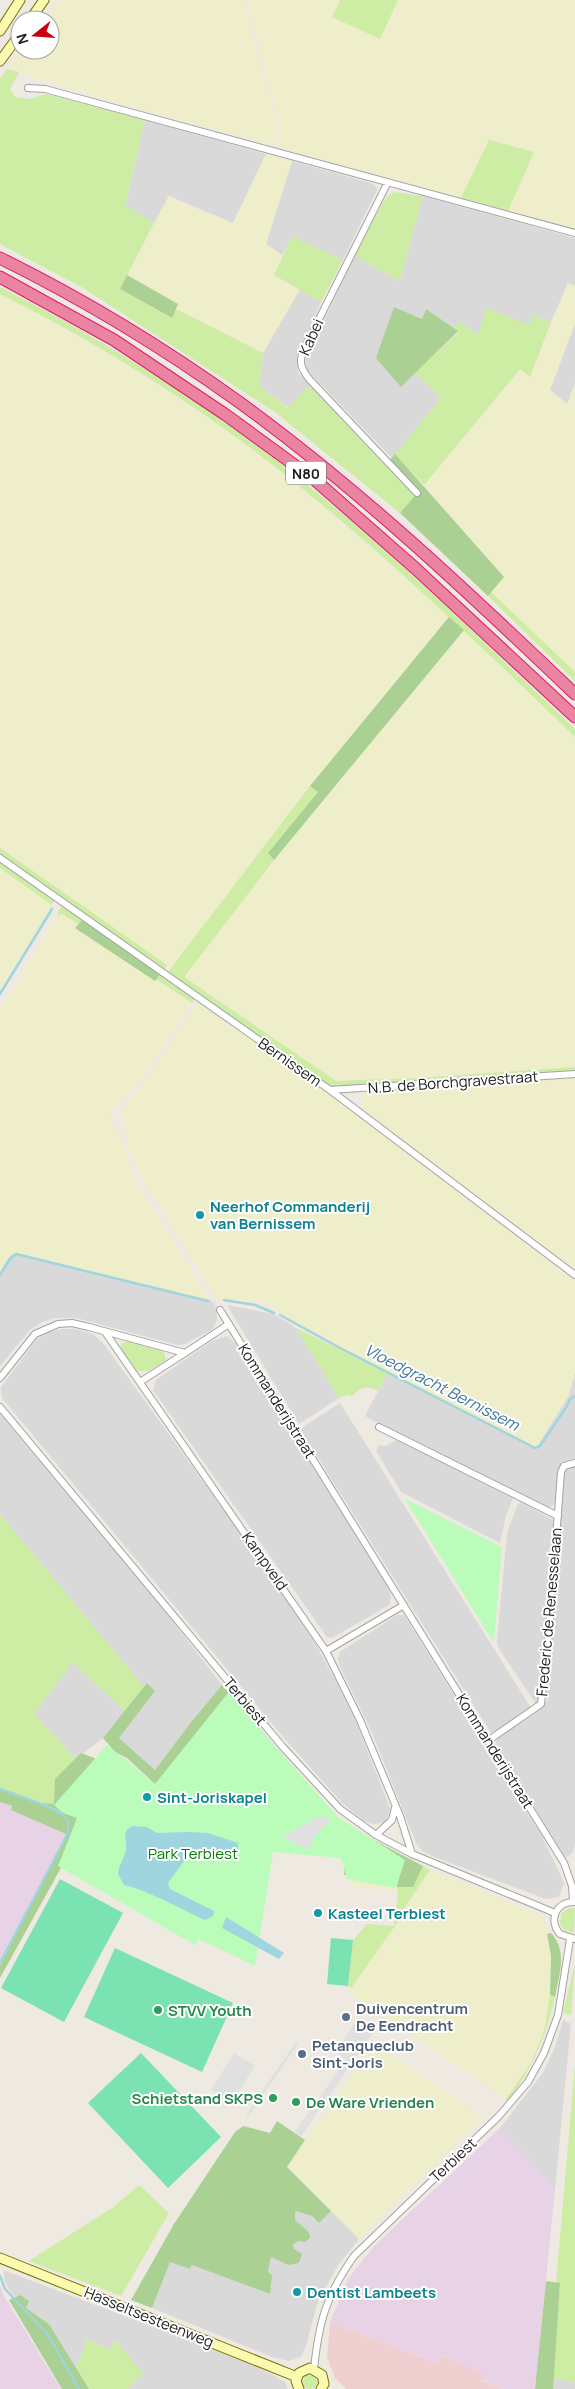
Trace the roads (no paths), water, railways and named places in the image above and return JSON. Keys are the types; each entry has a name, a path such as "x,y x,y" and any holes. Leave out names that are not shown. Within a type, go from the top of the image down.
{"highway":[{"name":"N80","path":"0,258 124,326 239,402 325,469 424,553 575,694"},
{"name":"N80","path":"0,277 114,340 226,415 315,480 415,568 575,717"}],"main road":[{"path":"0,31 20,0"},
{"path":"0,62 10,48"},
{"name":"Hasseltsesteenweg","path":"0,2258 297,2377"},
{"path":"299,2389 297,2377 306,2368 314,2369 323,2379 322,2389"}],"street":[{"path":"28,88 45,89 575,233"},
{"name":"Kabei","path":"388,182 310,336 301,356 301,367 310,380 417,493"},
{"name":"Bernissem","path":"0,858 330,1090 575,1275"},
{"name":"N.B. de Borchgravestraat","path":"330,1090 575,1074"},
{"name":"Kommanderijstraat","path":"220,1310 564,1863 572,1886 574,1902"},
{"path":"0,1378 35,1334 58,1324 72,1323 185,1353"},
{"path":"140,1382 229,1324"},
{"name":"Kampveld","path":"104,1332 326,1651 360,1720 395,1808 400,1816 412,1854"},
{"name":"Terbiest","path":"0,1407 289,1753 340,1809 376,1835 412,1854 555,1913"},
{"name":"Frederic de Renesselaan","path":"379,1427 558,1516"},
{"name":"Frederic de Renesselaan","path":"488,1740 540,1704 562,1469 567,1464 575,1462"},
{"path":"326,1651 404,1605"},
{"path":"376,1835 392,1820 395,1808"},
{"path":"573,1939 565,1938 556,1930 554,1924 555,1913 564,1903 574,1902"},
{"name":"Terbiest","path":"314,2369 318,2335 325,2307 340,2276 354,2256 499,2116 528,2082 544,2053 558,2015 573,1939"}],"water":[{"path":"133,1826 147,1827 157,1833 208,1833 238,1843 238,1852 231,1856 190,1853 168,1883 170,1889 214,1911 213,1916 205,1920 153,1895 124,1885 118,1874 126,1851 125,1836 127,1830"},
{"path":"226,1917 284,1953 279,1959 222,1928"}],"waterway":[{"path":"0,994 52,909"},
{"name":"Vloedgracht Bernissem","path":"0,1275 10,1259 16,1254 208,1301"},
{"name":"Vloedgracht Bernissem","path":"224,1300 255,1305 274,1313"},
{"name":"Vloedgracht Bernissem","path":"280,1315 340,1348 535,1448 540,1446 570,1399 575,1396"},
{"path":"0,1789 37,1802 64,1816 68,1821 68,1833 0,1963"},
{"path":"0,2276 5,2289 48,2335 79,2389"}],"place":[{"name":"Neerhof Commanderij van Bernissem","path":"200,1215"},
{"name":"Sint-Joriskapel","path":"147,1797"},
{"name":"Kasteel Terbiest","path":"318,1913"},
{"name":"STVV Youth","path":"158,2010"},
{"name":"Duivencentrum De Eendracht","path":"346,2017"},
{"name":"Petanqueclub Sint-Joris","path":"302,2054"},
{"name":"Schietstand SKPS","path":"273,2098"},
{"name":"De Ware Vrienden","path":"296,2102"},
{"name":"Dentist Lambeets","path":"297,2292"}],"park label":[{"name":"Park Terbiest","path":"193,1853"}]}
